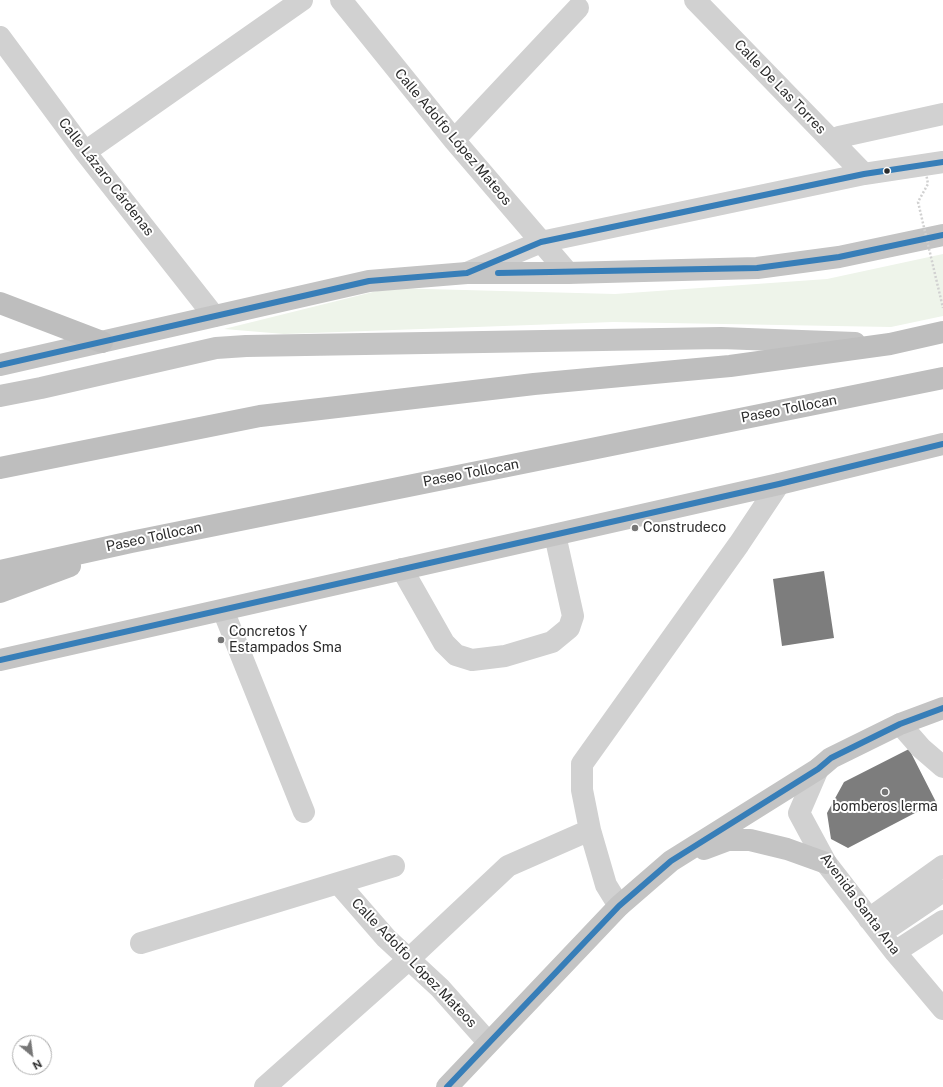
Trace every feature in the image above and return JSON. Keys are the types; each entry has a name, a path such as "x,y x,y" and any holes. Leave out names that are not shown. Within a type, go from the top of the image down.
{"highway":[{"path":"0,303 102,342"},
{"path":"0,468 260,416 534,384 730,366 890,344 943,332"},
{"name":"Paseo Tollocan","path":"0,571 131,542 943,378"},
{"path":"0,592 41,578 131,542"}],"main road":[{"path":"0,365 369,281 467,273 568,273 757,268 839,257 943,235"},
{"path":"0,396 216,348 246,346 721,338 890,344"},
{"path":"0,660 779,484 943,444"},
{"path":"446,1087 619,906 671,861 818,769 830,758 900,724 943,708"},
{"path":"671,861 728,840 742,840 769,844 826,862"}],"street":[{"path":"85,152 302,0"},
{"name":"Calle Adolfo López Mateos","path":"341,0 454,140 568,273"},
{"name":"Calle De Las Torres","path":"695,0 864,174"},
{"path":"454,140 578,8"},
{"name":"Calle Lázaro Cárdenas","path":"0,37 85,152 214,316"},
{"path":"839,137 943,114"},
{"path":"467,273 541,242 933,160"},
{"path":"619,906 606,885 590,830 582,790 582,764 739,544 779,484"},
{"path":"402,569 444,643 456,655 472,660 505,656 552,642 569,628 574,616 555,534"},
{"path":"223,610 304,812"},
{"path":"900,724 921,748 943,767"},
{"name":"Avenida Santa Ana","path":"818,769 799,813 826,862 895,952 943,1009"},
{"path":"265,1087 408,960 508,866 590,830"},
{"path":"141,943 339,884 394,866"},
{"path":"875,926 943,866"},
{"name":"Calle Adolfo López Mateos","path":"339,884 386,938 440,988 488,1042"},
{"path":"875,926 943,891"},
{"path":"895,952 943,921"}],"path":[{"path":"933,160 928,184 918,202 943,308"}],"shaded area":[{"path":"943,254 943,316 891,327 613,322 284,334 224,329 389,288 615,294 827,279"}],"building":[{"path":"824,571 834,638 782,646 773,579"},
{"name":"bomberos lerma","path":"909,749 936,802 848,848 831,839 827,813 844,782"}],"transit line":[{"path":"0,365 369,281 467,273 541,242 864,174 943,162"},
{"path":"498,273 757,268 839,257 943,235"},
{"path":"0,660 779,484 943,444"},
{"path":"447,1087 619,906 671,861 818,769 831,758 900,724 943,708"}],"place":[{"name":"Construdeco","path":"635,528"},
{"name":"Concretos Y Estampados Sma","path":"221,640"},
{"name":"bomberos lerma","path":"885,792"}]}
